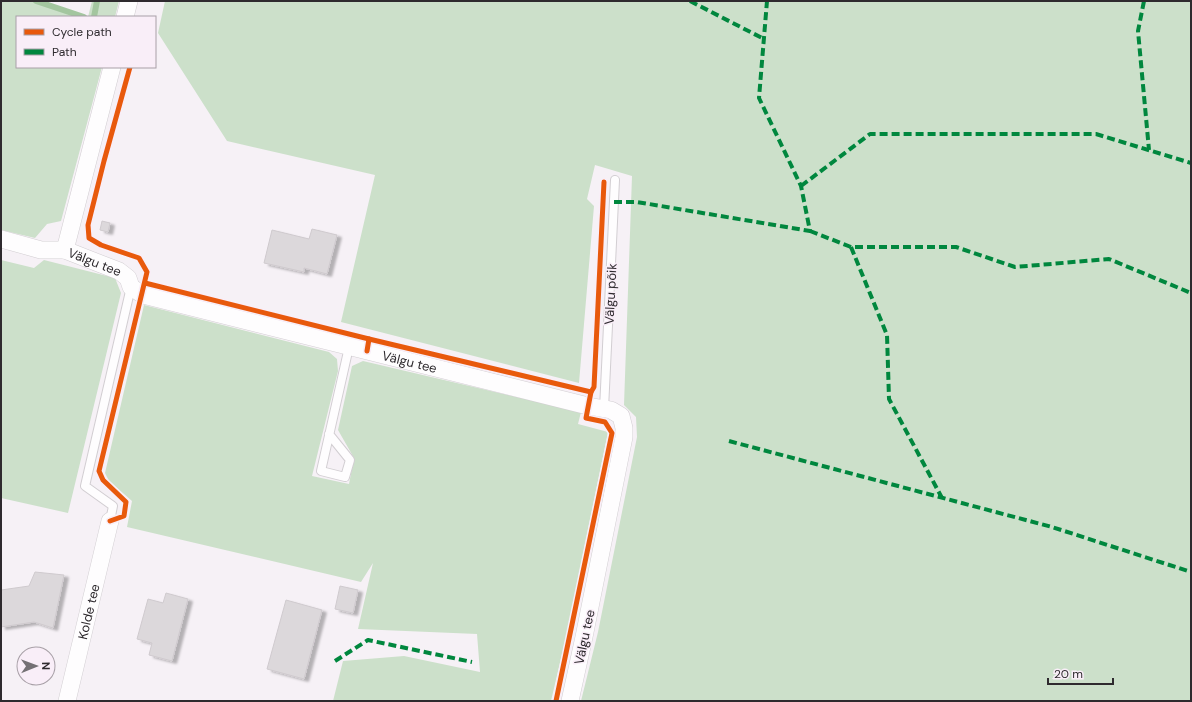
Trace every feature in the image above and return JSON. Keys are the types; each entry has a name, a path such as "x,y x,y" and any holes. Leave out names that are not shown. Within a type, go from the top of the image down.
{"street":[{"path":"125,16 129,1"},
{"name":"Välgu tee","path":"112,68 64,250 119,270 128,278 131,287 143,296 611,410 621,416 624,428 624,437 570,701"},
{"path":"1,239 41,250 64,250"},
{"name":"Kolde tee","path":"67,701 110,521"}],"lane":[{"name":"Välgu põik","path":"604,409 615,180"},
{"path":"110,521 113,506 85,486 131,287"},
{"path":"329,434 350,460 345,477 320,471 349,347"}],"green space":[{"path":"1,1 40,1 83,16 16,16 16,68 102,68 61,221 47,224 35,238 1,230"},
{"path":"92,1 119,1 115,16 88,16"},
{"path":"165,1 1191,1 1191,701 581,701 598,632 637,437 636,417 624,405 632,176 595,165 587,199 594,206 579,383 341,322 375,175 227,141 158,33"},
{"path":"1,260 34,268 44,260 115,278 121,293 68,513 1,498"},
{"path":"144,305 329,352 337,359 338,371 312,476 349,484 354,458 338,430 352,366 363,361 581,412 578,424 608,432 566,637 551,701 333,701 343,661 404,656 480,672 477,634 358,629 373,563 361,582 127,527 132,501 109,481 105,473"}],"building":[{"path":"102,221 110,223 108,232 100,230"},
{"path":"312,229 337,235 327,274 304,268 304,272 264,263 272,230 309,239"},
{"path":"35,572 64,575 53,628 34,622 1,627 1,590 29,586"},
{"path":"340,586 358,590 353,613 335,609"},
{"path":"166,593 188,599 172,661 149,655 152,643 137,639 148,599 163,603"},
{"path":"286,600 322,610 304,679 267,669"}],"waterway":[{"path":"36,1 81,16"},
{"path":"94,16 97,1"}],"marked path":[{"path":"690,1 764,39"},
{"path":"614,202 637,202 810,231 801,186 759,98 767,1"},
{"path":"1144,1 1138,31 1149,150"},
{"path":"801,186 870,134 1096,134 1191,163"},
{"path":"810,231 851,247 956,247 1015,267 1109,259 1191,293"},
{"path":"851,247 887,335 889,399 942,498"},
{"path":"729,441 1052,527 1191,572"},
{"path":"335,661 368,640 472,662"}],"cycle path":[{"path":"110,521 124,516 126,502 103,480 99,471 147,272 139,258 101,245 89,238 88,225 130,68"},
{"path":"591,392 594,387 604,182"},
{"path":"145,283 369,339"},
{"path":"367,351 369,339 591,392 586,418 605,422 612,433 556,701"}]}
